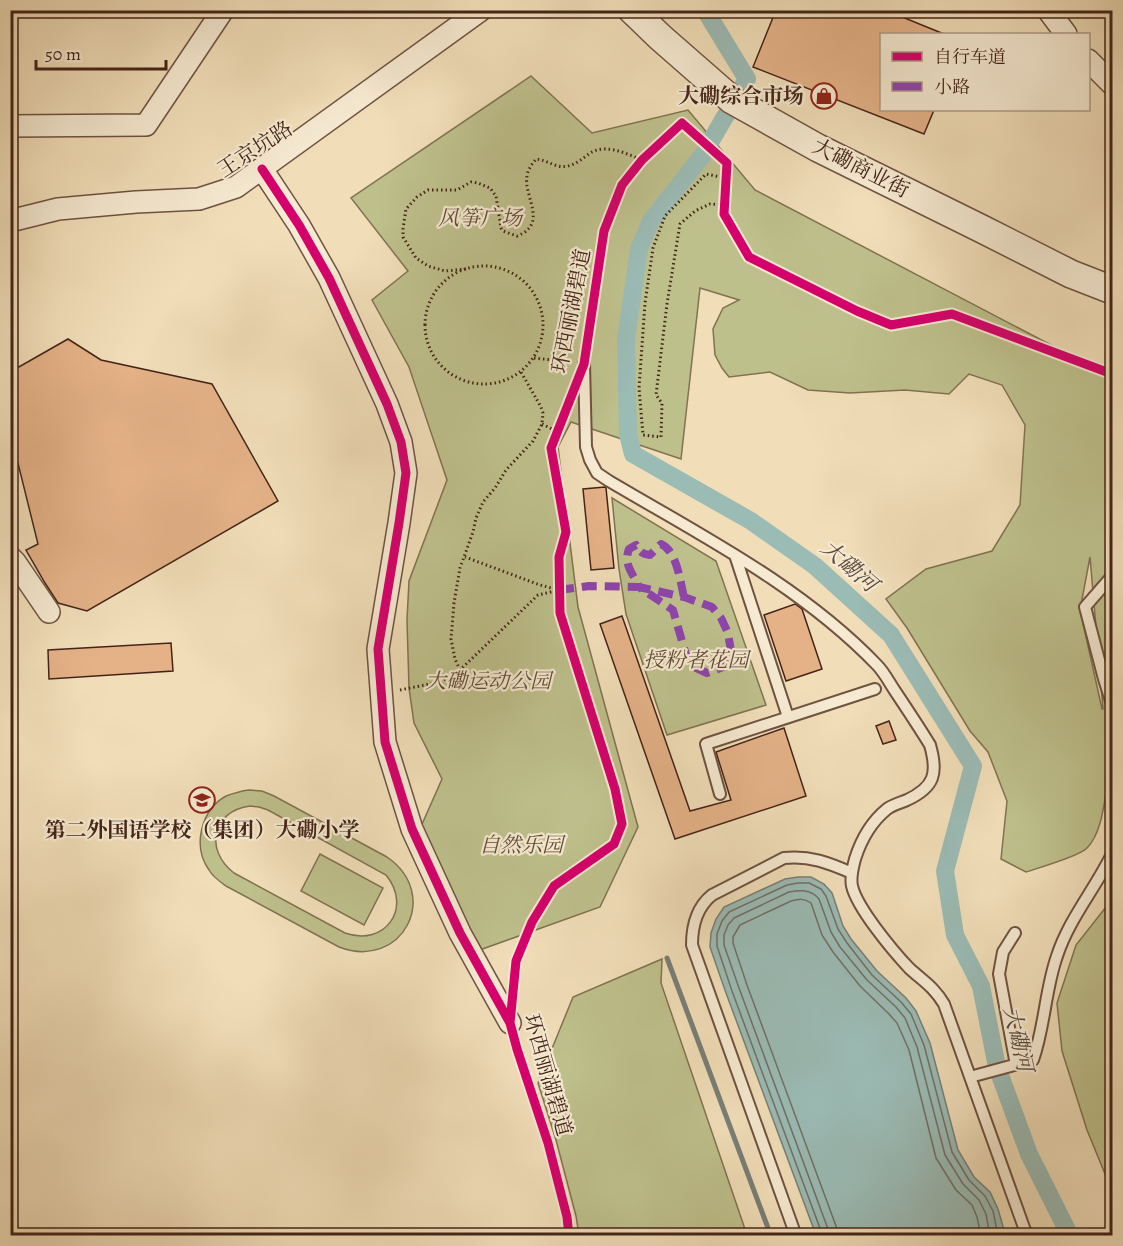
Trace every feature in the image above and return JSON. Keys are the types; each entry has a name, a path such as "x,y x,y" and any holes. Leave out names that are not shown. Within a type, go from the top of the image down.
{"street":[{"path":"10,126 146,125 223,10"},
{"name":"王京坑路","path":"10,221 58,208 200,199 236,187 481,10"},
{"name":"大磡商业街","path":"632,10 732,100 818,148 1071,274 1113,290"},
{"path":"1048,10 1065,33"},
{"path":"1090,61 1113,84"},
{"path":"262,169 299,225 329,278 387,404 401,442 406,472 378,649 385,742 412,829 460,933 510,1023"},
{"path":"10,557 49,612"}],"lane":[{"path":"584,364 586,447 597,473 735,555 809,604 857,644 879,666 930,745 935,759 931,781 925,790 889,807 876,819 863,838 852,873 852,885 861,908 896,954 936,991 944,1004 1027,1236"},
{"path":"735,555 788,717"},
{"path":"1112,577 1085,607 1113,704"},
{"path":"720,794 706,744 875,689"},
{"path":"970,1077 1033,1059 1040,1041 1048,986 1057,954 1074,918 1113,854"},
{"path":"796,1236 692,945 692,937 697,914 705,900 784,858 809,858 852,873"},
{"path":"1015,933 1003,952 999,974 1016,1065"}],"path":[{"path":"466,269 446,271 428,266 416,258 403,237 406,209 417,197 428,190 458,190 471,182 490,188 496,196 501,228 517,236 525,233 534,214 526,180 529,169 536,159 554,166 569,166 603,148 645,157"},
{"path":"635,168 645,157"},
{"path":"706,174 725,192 710,204 695,211 680,224 656,395 662,403 661,437 643,435 639,388 645,303 653,248 665,216 706,174"},
{"path":"473,267 493,267 512,273 528,285 538,302 543,321 542,340 534,358 521,372 504,381 485,385 466,382 449,374 436,360 427,343 425,324 429,304 439,287 454,274 473,267"},
{"path":"534,358 584,364"},
{"path":"460,670 451,639 454,603 460,568 476,518 483,502 506,470 533,441 542,424 542,406 521,372"},
{"path":"542,424 558,431"},
{"path":"465,557 559,590"},
{"path":"559,579 560,602"},
{"path":"381,693 440,682 460,670 538,595 559,590"}],"green space":[{"path":"531,76 592,133 688,110 755,190 1112,377 1112,801 1108,782 1099,826 1087,848 1068,858 1026,872 1001,859 1007,801 988,752 970,731 907,628 886,599 926,569 992,551 1020,505 1025,425 1002,385 969,374 949,394 905,390 850,393 808,390 770,372 729,377 715,355 713,329 723,308 739,300 700,288 681,459 571,422 558,447 578,607 638,827 600,907 474,952 419,831 442,779 414,723 409,688 407,620 409,581 447,480 409,367 372,300 408,271 351,198","holes":["1090,557 1103,709 1080,610"]},
{"name":"授粉者花园","path":"612,498 716,561 766,705 667,735 626,614"},
{"path":"249,790 262,791 274,796 387,857 403,873 412,890 413,909 407,925 396,939 381,948 361,952 339,947 226,886 214,877 204,861 201,850 200,840 205,819 217,802 226,796","holes":["250,806 259,807 386,875 394,888 397,900 391,922 383,930 372,934 359,936 345,933 234,873 218,854 216,833 220,823 227,815 237,809"]},
{"path":"320,854 383,888 364,925 301,891"},
{"path":"1106,907 1112,907 1112,1191 1087,1130 1062,1051 1057,1003 1076,945"},
{"path":"662,959 661,983 747,1235 579,1235 556,1140 538,1083 573,997"}],"water":[{"path":"811,877 824,884 832,893 843,926 851,939 877,971 906,998 916,1011 930,1043 958,1150 974,1177 990,1192 998,1209 1004,1230 1003,1235 816,1235 710,947 711,933 724,907 785,879"}],"building":[{"name":"大磡综合市场","path":"776,10 885,10 942,33 880,33 880,111 934,111 924,134 753,67"},
{"path":"68,339 101,360 212,384 278,501 87,611 58,603 26,550 38,544 10,431 10,372"},
{"path":"605,487 614,568 591,570 583,489"},
{"path":"795,604 802,609 822,669 786,681 764,615"},
{"path":"622,616 690,811 731,800 716,752 784,728 806,796 675,839 600,624"},
{"path":"171,643 173,671 49,679 48,650"},
{"path":"889,721 896,740 883,744 876,726"}],"waterway":[{"name":"大磡河","path":"705,10 747,79 702,156 651,221 639,249 626,340 628,434 633,454 751,521 815,566 891,635 973,766 945,871 955,935 981,986 997,1067 1029,1154 1070,1236"},
{"path":"667,958 771,1236"}],"marked path":[{"path":"559,590 589,586 639,587 673,610 686,655 694,667 707,673 723,667 731,651 728,633 721,618 712,607 684,597 639,587 628,564 629,549 636,545 642,552 650,555 661,544 666,548 671,553 677,567 684,597"}],"cycle path":[{"name":"环西丽湖碧道","path":"569,1236 567,1217 548,1143 510,1023 516,961 532,922 554,886 614,844 622,824 615,789 560,613 559,557 566,532 551,448 584,364 604,231 622,185 642,160 682,123 727,163 724,214 749,257 857,311 891,325 952,314 1112,374"},
{"name":"环西丽湖碧道","path":"262,169 299,225 329,278 387,404 401,442 406,473 378,649 385,742 412,829 460,933 510,1023"}],"place":[{"name":"大磡综合市场","path":"824,96"},
{"name":"第二外国语学校（集团）大磡小学","path":"202,800"}],"park label":[{"name":"风筝广场","path":"480,218"},
{"name":"大磡运动公园","path":"488,681"},
{"name":"自然乐园","path":"521,845"}]}
